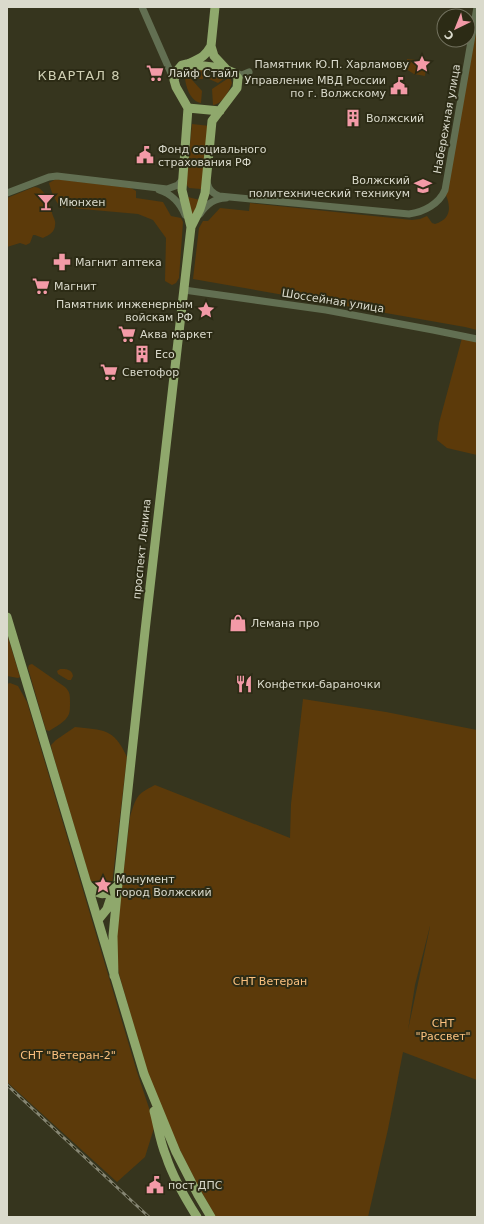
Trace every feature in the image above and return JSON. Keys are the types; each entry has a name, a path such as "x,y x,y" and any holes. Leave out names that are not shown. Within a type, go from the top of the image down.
{"main road":[{"path":"211,46 203,57 177,71 174,80 176,87 188,108 220,111 237,88 238,78 214,56 211,46 215,7"},
{"path":"187,65 208,66 230,71"},
{"name":"проспект Ленина","path":"114,976 113,936 119,873 191,227 182,190 188,108"},
{"name":"проспект Ленина","path":"191,227 200,209 205,193 212,121 220,111"},
{"path":"7,617 86,882 100,918 114,976 146,1081 165,1155 178,1185 197,1217"},
{"name":"проспект Ленина","path":"100,918 110,900 119,873"},
{"path":"86,882 95,892 103,894 110,891 114,886"},
{"path":"100,918 108,922 116,908"},
{"path":"146,1081 169,1138 196,1192 211,1217"},
{"path":"178,1185 187,1187 190,1179"},
{"path":"186,1198 188,1191 193,1190 196,1192"}],"street":[{"path":"142,7 174,80"},
{"name":"Набережная улица","path":"476,22 477,7"},
{"name":"Набережная улица","path":"242,197 409,214 420,212 431,206 442,197 445,190 471,48"},
{"path":"165,58 172,63 187,65"},
{"path":"230,71 242,76 249,72"},
{"path":"7,193 49,177 57,176 167,189 178,185 183,178"},
{"path":"206,181 208,189 220,196 242,197"},
{"path":"143,186 161,191 172,197 182,208 191,227"},
{"path":"191,227 203,209 213,201 219,198 234,199 242,197"},
{"name":"Шоссейная улица","path":"184,290 326,310 477,339"}],"green space":[{"path":"477,26 477,330 193,279 199,228 203,221 208,221 220,208 249,211 250,203 412,220 427,216 432,223 435,224 444,219 447,216 449,209 446,195 473,48 476,48"},
{"path":"407,59 416,60 426,69 425,76 414,74 406,69"},
{"path":"203,67 203,79 196,79 189,70 190,68"},
{"path":"212,69 229,75 218,83 209,79"},
{"path":"185,72 202,91 201,103 197,102 190,95 186,86"},
{"path":"230,77 232,83 223,100 213,105 212,89"},
{"path":"192,124 210,126 201,189 189,188 186,184"},
{"path":"56,179 131,188 136,191 136,198 163,202 171,216 181,218 183,222 179,278 176,283 172,285 165,281 166,238 153,220 138,214 60,207 53,196 49,183"},
{"path":"34,187 42,190 49,202 55,221 54,230 43,238 33,235 30,243 26,245 20,243 7,247 7,198"},
{"path":"188,197 200,200 193,222"},
{"path":"462,338 477,342 477,455 447,448 437,440 439,423"},
{"path":"7,634 20,677 18,678 7,676"},
{"path":"32,664 68,690 70,710 68,717 49,731 46,730 45,727 28,668 29,665"},
{"path":"60,669 66,669 71,672 73,676 71,680 68,680 58,674 57,671"},
{"name":"СНТ \"Ветеран-2\"","path":"10,683 18,686 27,702 137,1072 153,1120 154,1128 145,1157 117,1182 7,1082 7,684"},
{"name":"СНТ Ветеран","path":"303,699 386,712 477,730 477,1080 403,1052 388,1129 368,1217 216,1217 187,1165 155,1092 144,1062 119,974 116,934 130,817 140,794 155,785 290,838 291,804","holes":["430,926 408,1030 415,985"]},
{"path":"75,727 107,732 117,740 127,757 112,884 102,891 91,883 51,745"}],"railway":[{"path":"7,1085 149,1217"}],"place":[{"name":"Памятник Ю.П. Харламову","path":"422,64"},
{"name":"Лайф Стайл","path":"155,73"},
{"name":"Управление МВД России по г. Волжскому","path":"399,86"},
{"name":"Волжский","path":"353,118"},
{"name":"Фонд социального страхования РФ","path":"145,155"},
{"name":"Волжский политехнический техникум","path":"423,186"},
{"name":"Мюнхен","path":"46,202"},
{"name":"Магнит аптека","path":"62,262"},
{"name":"Магнит","path":"41,286"},
{"name":"Памятник инженерным войскам РФ","path":"206,310"},
{"name":"Аква маркет","path":"127,334"},
{"name":"Eco","path":"142,354"},
{"name":"Светофор","path":"109,372"},
{"name":"Лемана про","path":"238,623"},
{"name":"Конфетки-бараночки","path":"244,684"},
{"name":"Монумент город Волжский","path":"103,885"},
{"name":"пост ДПС","path":"155,1185"}],"district":[{"name":"КВАРТАЛ 8","path":"79,75"}],"park label":[{"name":"СНТ \"Рассвет\"","path":"443,1029"}]}
